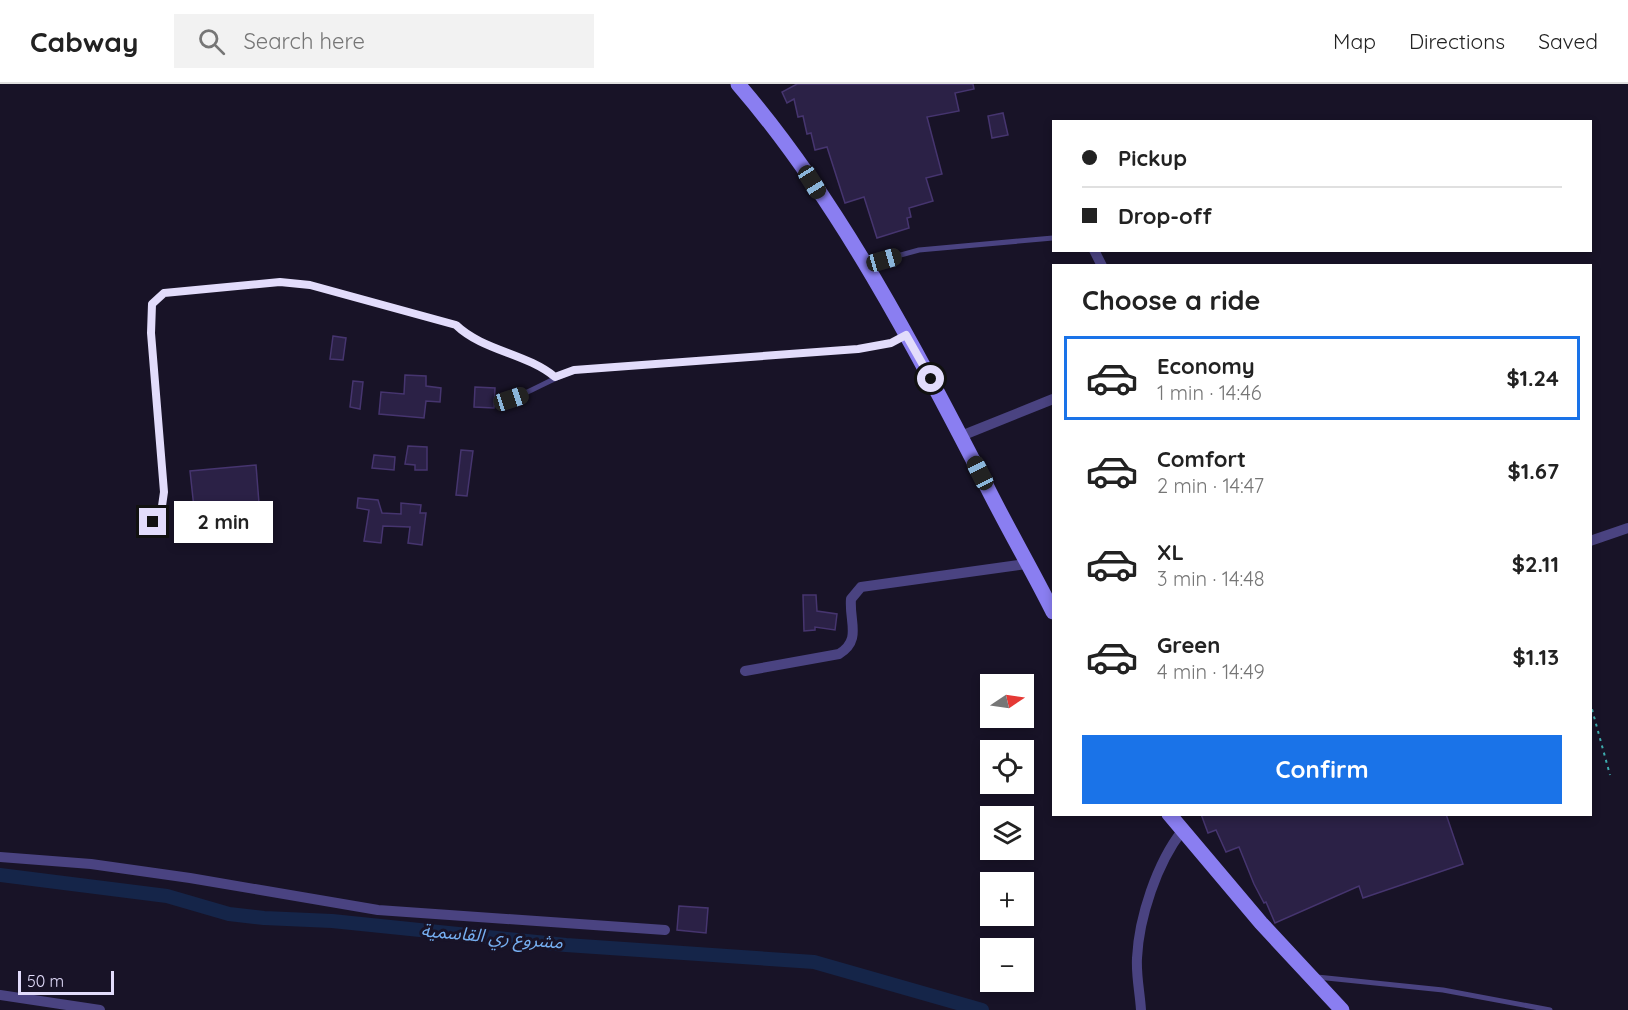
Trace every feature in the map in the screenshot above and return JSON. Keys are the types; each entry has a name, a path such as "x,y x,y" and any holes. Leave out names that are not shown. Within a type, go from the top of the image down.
{"main road":[{"path":"738,84 779,133 864,265 906,335 961,436 1026,564 1049,592 1052,607"},
{"path":"1171,816 1261,923 1342,1010"}],"street":[{"path":"961,436 1052,399"},
{"path":"1592,540 1628,528"},
{"path":"745,671 839,654 850,647 853,640 851,599 861,587 1026,564"},
{"path":"1141,1010 1137,963 1142,930 1160,865 1182,831"},
{"path":"0,857 91,864 190,878 378,910 665,930"},
{"path":"0,995 100,1010"}],"lane":[{"path":"864,265 919,250 1052,238"},
{"path":"145,532 161,513 164,492 151,333 152,304 164,293 280,282 310,285 456,325 467,336 542,366 555,377"},
{"path":"511,399 531,392 555,377 574,370 858,349 891,343 906,335"},
{"path":"1312,976 1443,990 1550,1010"}],"path":[{"path":"1592,709 1610,775"}],"building":[{"path":"797,84 973,84 974,89 955,93 959,111 927,117 942,174 926,178 933,201 909,208 911,217 907,218 909,228 877,238 864,197 845,203 827,147 815,150 811,133 807,134 803,116 798,117 794,99 787,103 782,92"},
{"path":"1003,113 1008,135 992,138 988,116"},
{"path":"333,336 346,338 343,360 330,359"},
{"path":"405,375 426,376 426,386 441,388 440,402 426,401 424,418 379,414 381,392 404,394"},
{"path":"353,381 363,382 360,409 350,407"},
{"path":"475,387 495,388 494,408 474,407"},
{"path":"408,446 427,447 427,470 415,470 415,465 405,464"},
{"path":"461,450 473,451 467,496 456,495"},
{"path":"374,455 395,457 394,470 372,468"},
{"path":"256,465 259,503 194,508 190,471"},
{"path":"358,498 378,500 382,513 401,514 401,503 421,505 420,513 426,513 422,545 408,543 410,527 383,526 381,543 364,541 369,510 357,508"},
{"path":"803,595 816,595 817,611 837,614 835,630 815,627 815,630 804,631"},
{"path":"1202,816 1447,816 1463,864 1363,898 1359,886 1275,923 1266,902 1264,903 1254,884 1239,847 1226,852 1216,830 1208,833"},
{"path":"679,906 708,908 706,933 677,930"}],"waterway":[{"name":"مشروع ري القاسمية","path":"0,875 167,896 229,914 264,918 332,921 566,945 814,962 982,1010"}],"route":[{"path":"153,522 161,513 164,492 151,333 152,304 164,293 280,282 310,285 456,325 467,336 542,366 555,377 574,370 858,349 891,343 906,335 931,379"}]}
